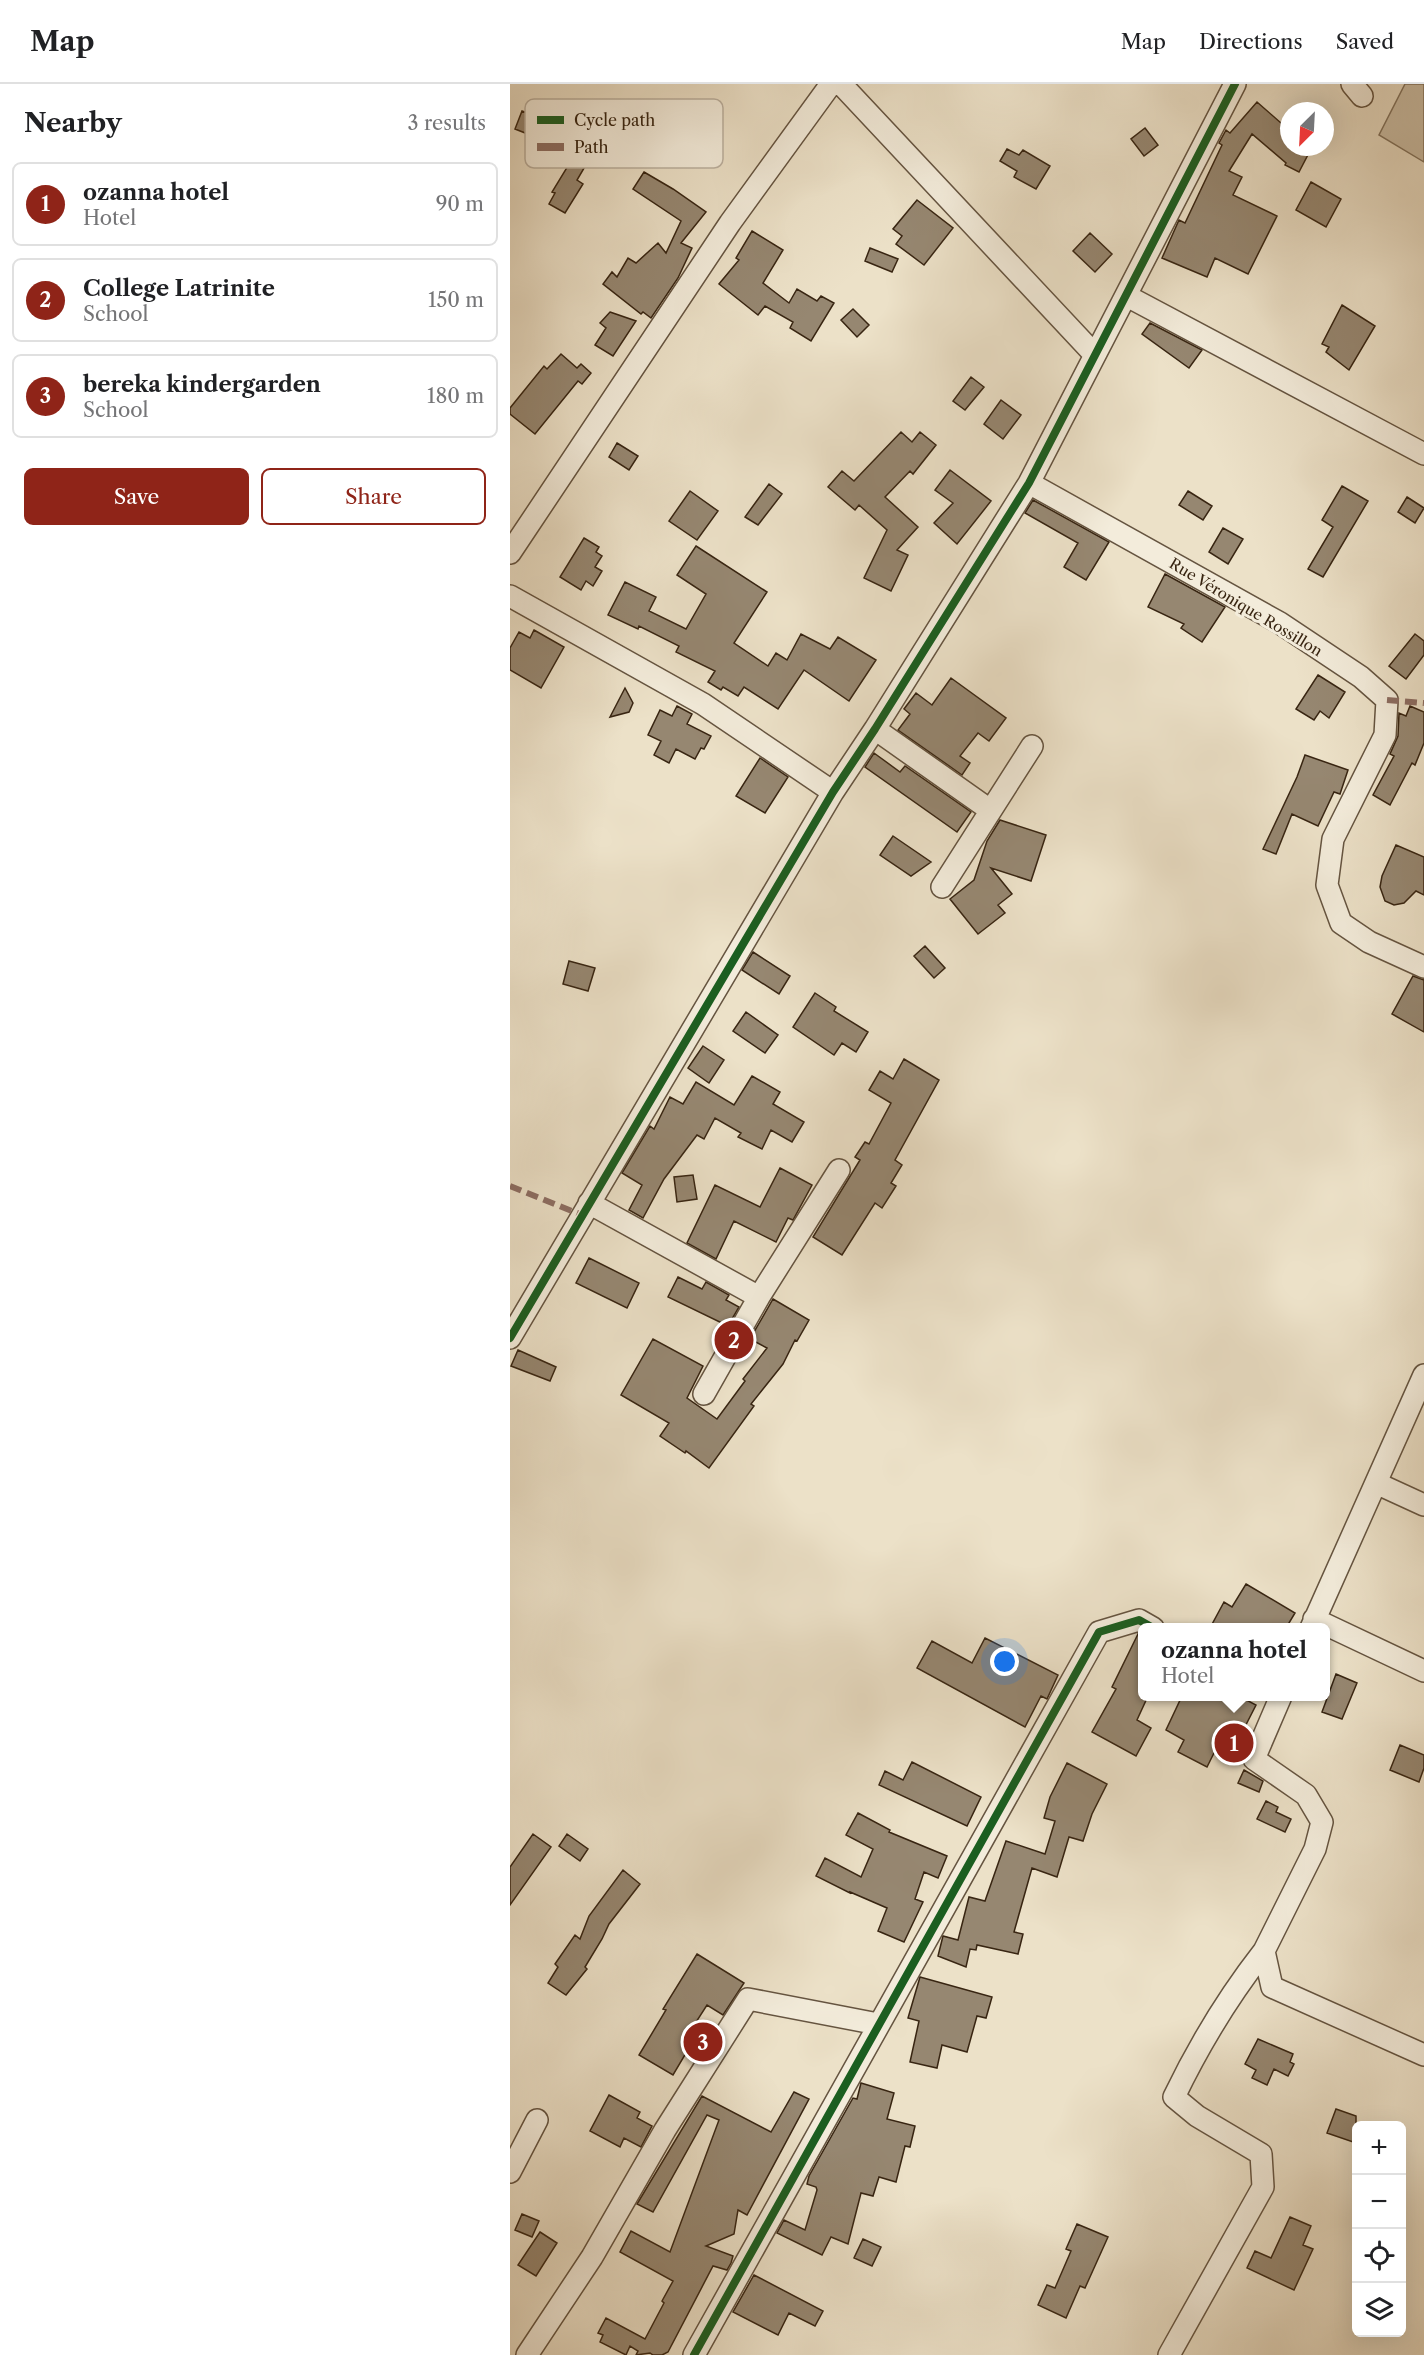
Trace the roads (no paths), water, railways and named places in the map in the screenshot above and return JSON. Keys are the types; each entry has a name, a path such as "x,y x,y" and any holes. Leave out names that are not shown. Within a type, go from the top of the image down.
{"street":[{"path":"510,553 730,223 831,84"},
{"path":"841,84 1095,355"},
{"path":"510,1338 833,792 1029,483 1235,84"},
{"path":"1127,296 1424,454"},
{"name":"Rue Véronique Rossillon","path":"1029,483 1280,623 1361,677 1387,700 1384,735 1333,840 1327,885 1341,923 1369,942 1424,967"},
{"path":"510,596 703,704 833,792"},
{"path":"875,729 990,810"},
{"path":"942,887 1032,746"},
{"path":"704,1394 759,1297 839,1170"},
{"path":"589,1203 759,1297"},
{"path":"1312,1623 1424,1375"},
{"path":"1376,1483 1424,1505"},
{"path":"694,2355 1100,1632 1139,1620 1144,1623"},
{"path":"1330,1631 1424,1671"},
{"path":"1168,2355 1263,2187 1261,2154 1197,2116 1174,2097 1199,2045 1239,1983 1264,1951 1315,1849 1322,1822 1306,1795 1254,1759 1277,1701"},
{"path":"1264,1951 1272,1987 1424,2055"},
{"path":"527,2355 592,2257 665,2130 748,1999 878,2024"},
{"path":"510,2172 537,2120"}],"place":[{"name":"College Latrinite","path":"734,1340"},
{"name":"ozanna hotel","path":"1234,1743"},
{"name":"bereka kindergarden","path":"703,2042"}]}
